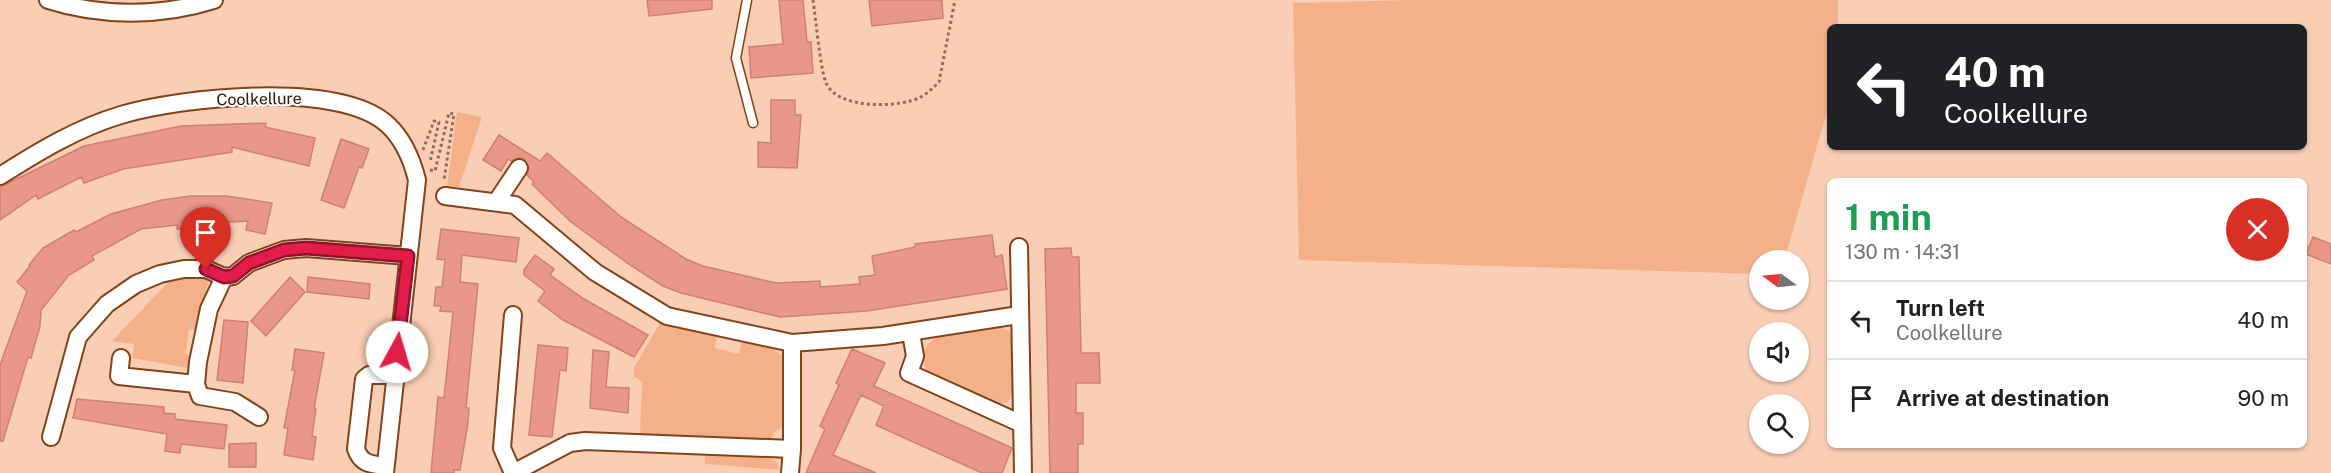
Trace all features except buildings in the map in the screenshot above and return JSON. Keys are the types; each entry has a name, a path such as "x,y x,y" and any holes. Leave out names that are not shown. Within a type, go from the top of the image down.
{"street":[{"path":"48,0 133,14 171,12 214,0"},
{"name":"Coolkellure","path":"0,176 58,140 121,115 177,103 241,96 299,97 347,104 387,124 410,155 417,180 385,469 365,462 359,457 356,449 364,379 369,375 394,375"},
{"path":"497,201 519,168"},
{"path":"444,192 515,205 595,272 660,314 750,336 792,343 911,333 1019,315"},
{"path":"1019,247 1023,473"},
{"path":"51,437 78,337 107,304 136,284 160,274 206,269 224,277 233,276 249,263 284,250 306,248 408,256"},
{"path":"224,277 209,309 196,384 201,396 235,402 259,417"},
{"path":"513,315 502,448 513,473 570,443 585,441 792,449"},
{"path":"911,333 915,356 909,373 1022,424"},
{"path":"790,473 792,343"},
{"path":"121,358 119,376 196,384"}],"lane":[{"path":"747,0 736,58 753,123"}],"path":[{"path":"813,0 827,84 836,94 853,104 883,104 920,98 939,82 955,0"},
{"path":"414,168 434,121 439,122 428,170 435,171 449,113 454,114 444,192"}],"shaded area":[{"path":"1412,0 1838,0 1838,24 1827,24 1827,111 1787,250 1749,250 1749,274 1299,260 1293,3"},
{"path":"457,112 482,117 459,187 447,186"},
{"path":"211,273 195,329 189,330 185,354 190,355 188,368 132,358 134,344 112,341 171,279"},
{"path":"661,321 717,335 715,348 739,354 742,341 773,349 782,356 786,426 776,430 771,439 640,434 642,382 634,376 634,368"},
{"path":"999,326 1009,331 1013,345 1013,389 1007,402 997,405 926,370 924,356 927,346 936,338 961,330"},
{"path":"705,456 770,458 778,463 779,470 705,464"}],"route":[{"path":"206,269 224,277 233,276 249,263 284,250 306,248 408,256 397,352"}]}
